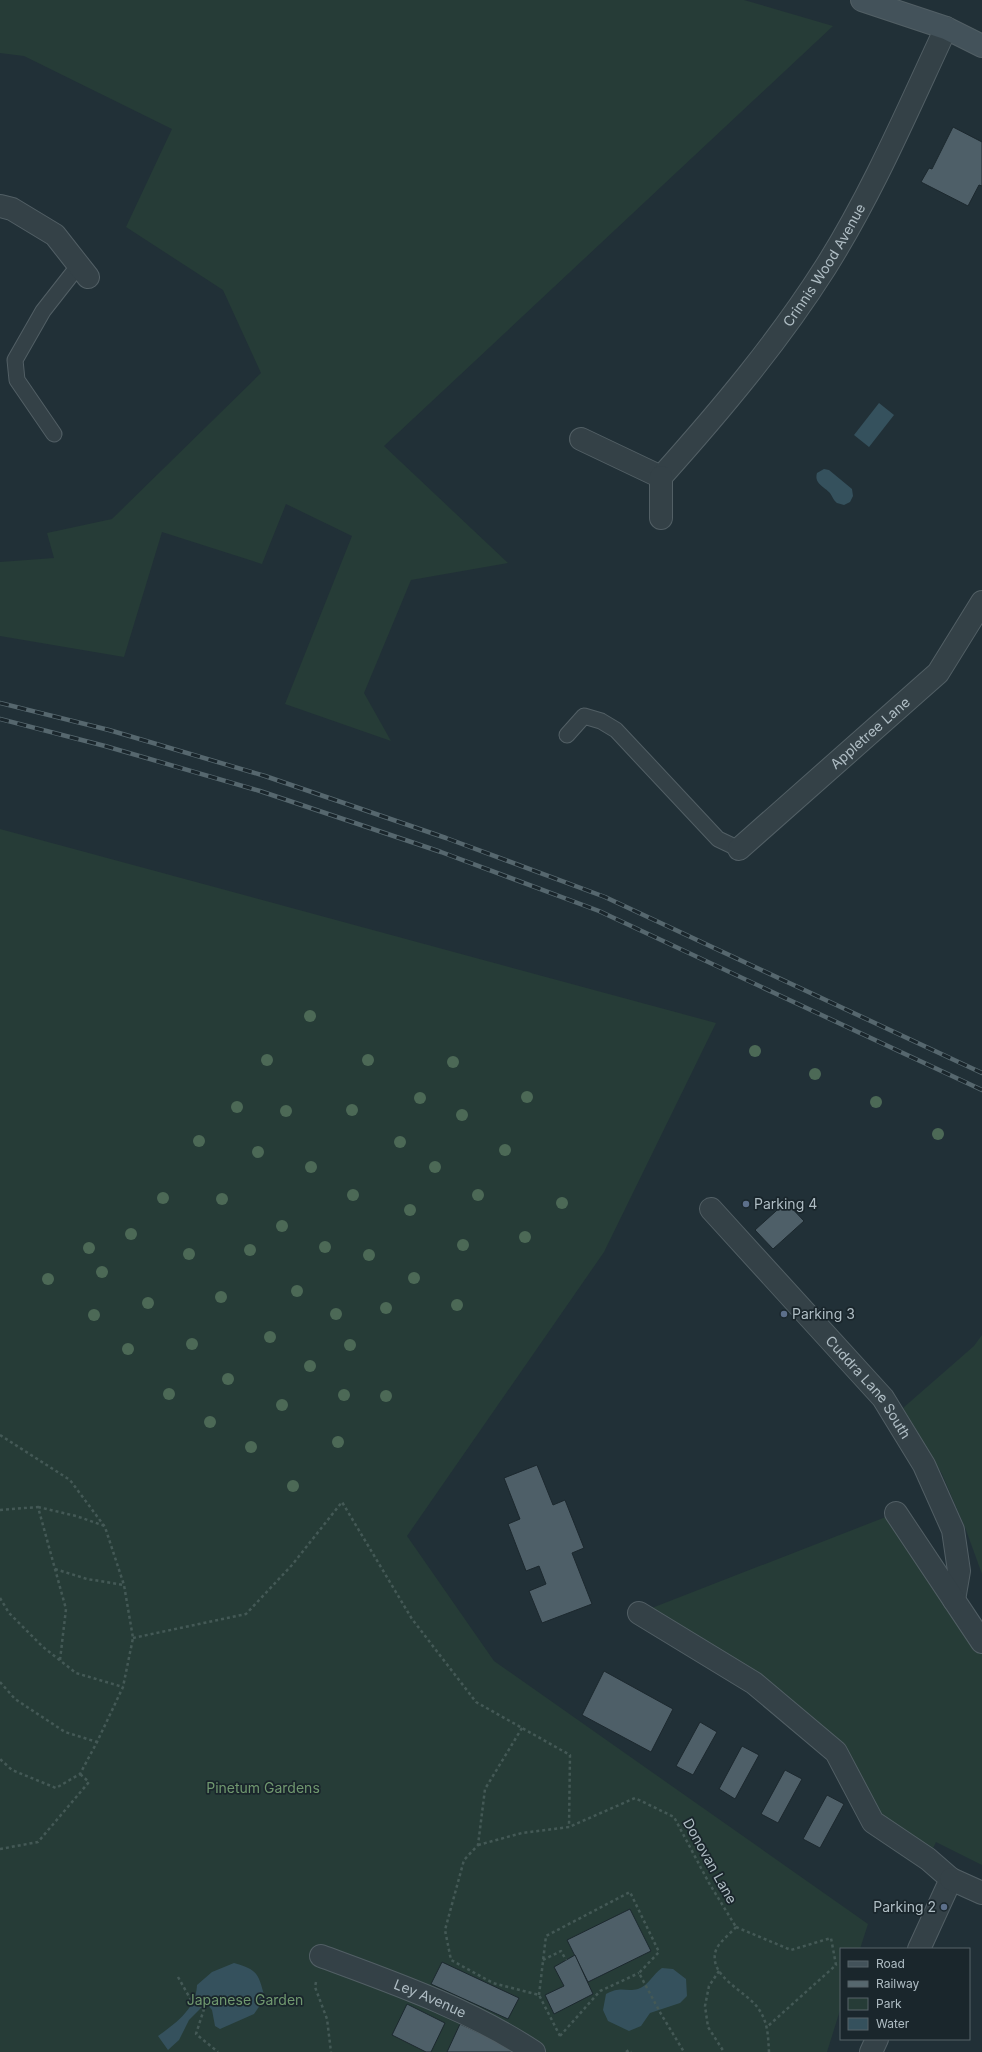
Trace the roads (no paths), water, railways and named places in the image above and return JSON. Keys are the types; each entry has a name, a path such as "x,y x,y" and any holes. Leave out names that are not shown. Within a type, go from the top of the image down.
{"street":[{"path":"862,0 946,28 982,46"},
{"name":"Crinnis Wood Avenue","path":"661,477 778,336 825,268 868,194 946,28"},
{"path":"0,206 12,209 55,235 84,271"},
{"path":"581,439 661,477 661,518"},
{"name":"Appletree Lane","path":"739,849 938,673 982,602"},
{"name":"Cuddra Lane South","path":"711,1209 882,1398 924,1465 953,1530 959,1571 954,1600"},
{"path":"896,1513 982,1642"},
{"path":"639,1613 754,1683 836,1752 873,1822 928,1859 951,1879 982,1893"},
{"path":"919,1948 951,1879"},
{"name":"Ley Avenue","path":"321,1956 405,1987 503,2031 534,2052"},
{"path":"871,2052 877,2040"}],"lane":[{"path":"54,434 17,380 15,360 43,312 84,271"},
{"path":"567,735 584,716 601,721 616,730 718,839 739,849"}],"water":[{"path":"879,403 894,415 869,447 854,435"},
{"path":"824,469 829,470 852,489 853,496 850,502 844,505 837,503 829,492 818,482 816,476 817,473"},
{"path":"234,1963 253,1971 261,1983 265,1998 254,2014 220,2029 215,2026 212,2010 206,2003 189,2020 179,2040 168,2050 158,2036 184,2015 193,2001 196,1994 197,1985 212,1972"},
{"path":"662,1968 673,1969 686,1979 687,1996 680,2003 650,2013 641,2026 629,2031 608,2021 603,2010 606,1994 616,1990 638,1989 645,1985"}],"railway":[{"path":"0,703 109,730 265,776 446,838 605,897 982,1073"},
{"path":"0,719 105,746 260,791 441,852 599,911 982,1090"}],"place":[{"name":"Parking 4","path":"746,1204"},
{"name":"Parking 3","path":"784,1314"},
{"name":"Parking 2","path":"944,1907"}],"park label":[{"name":"Pinetum Gardens","path":"263,1788"},
{"name":"Japanese Garden","path":"245,2000"}]}
